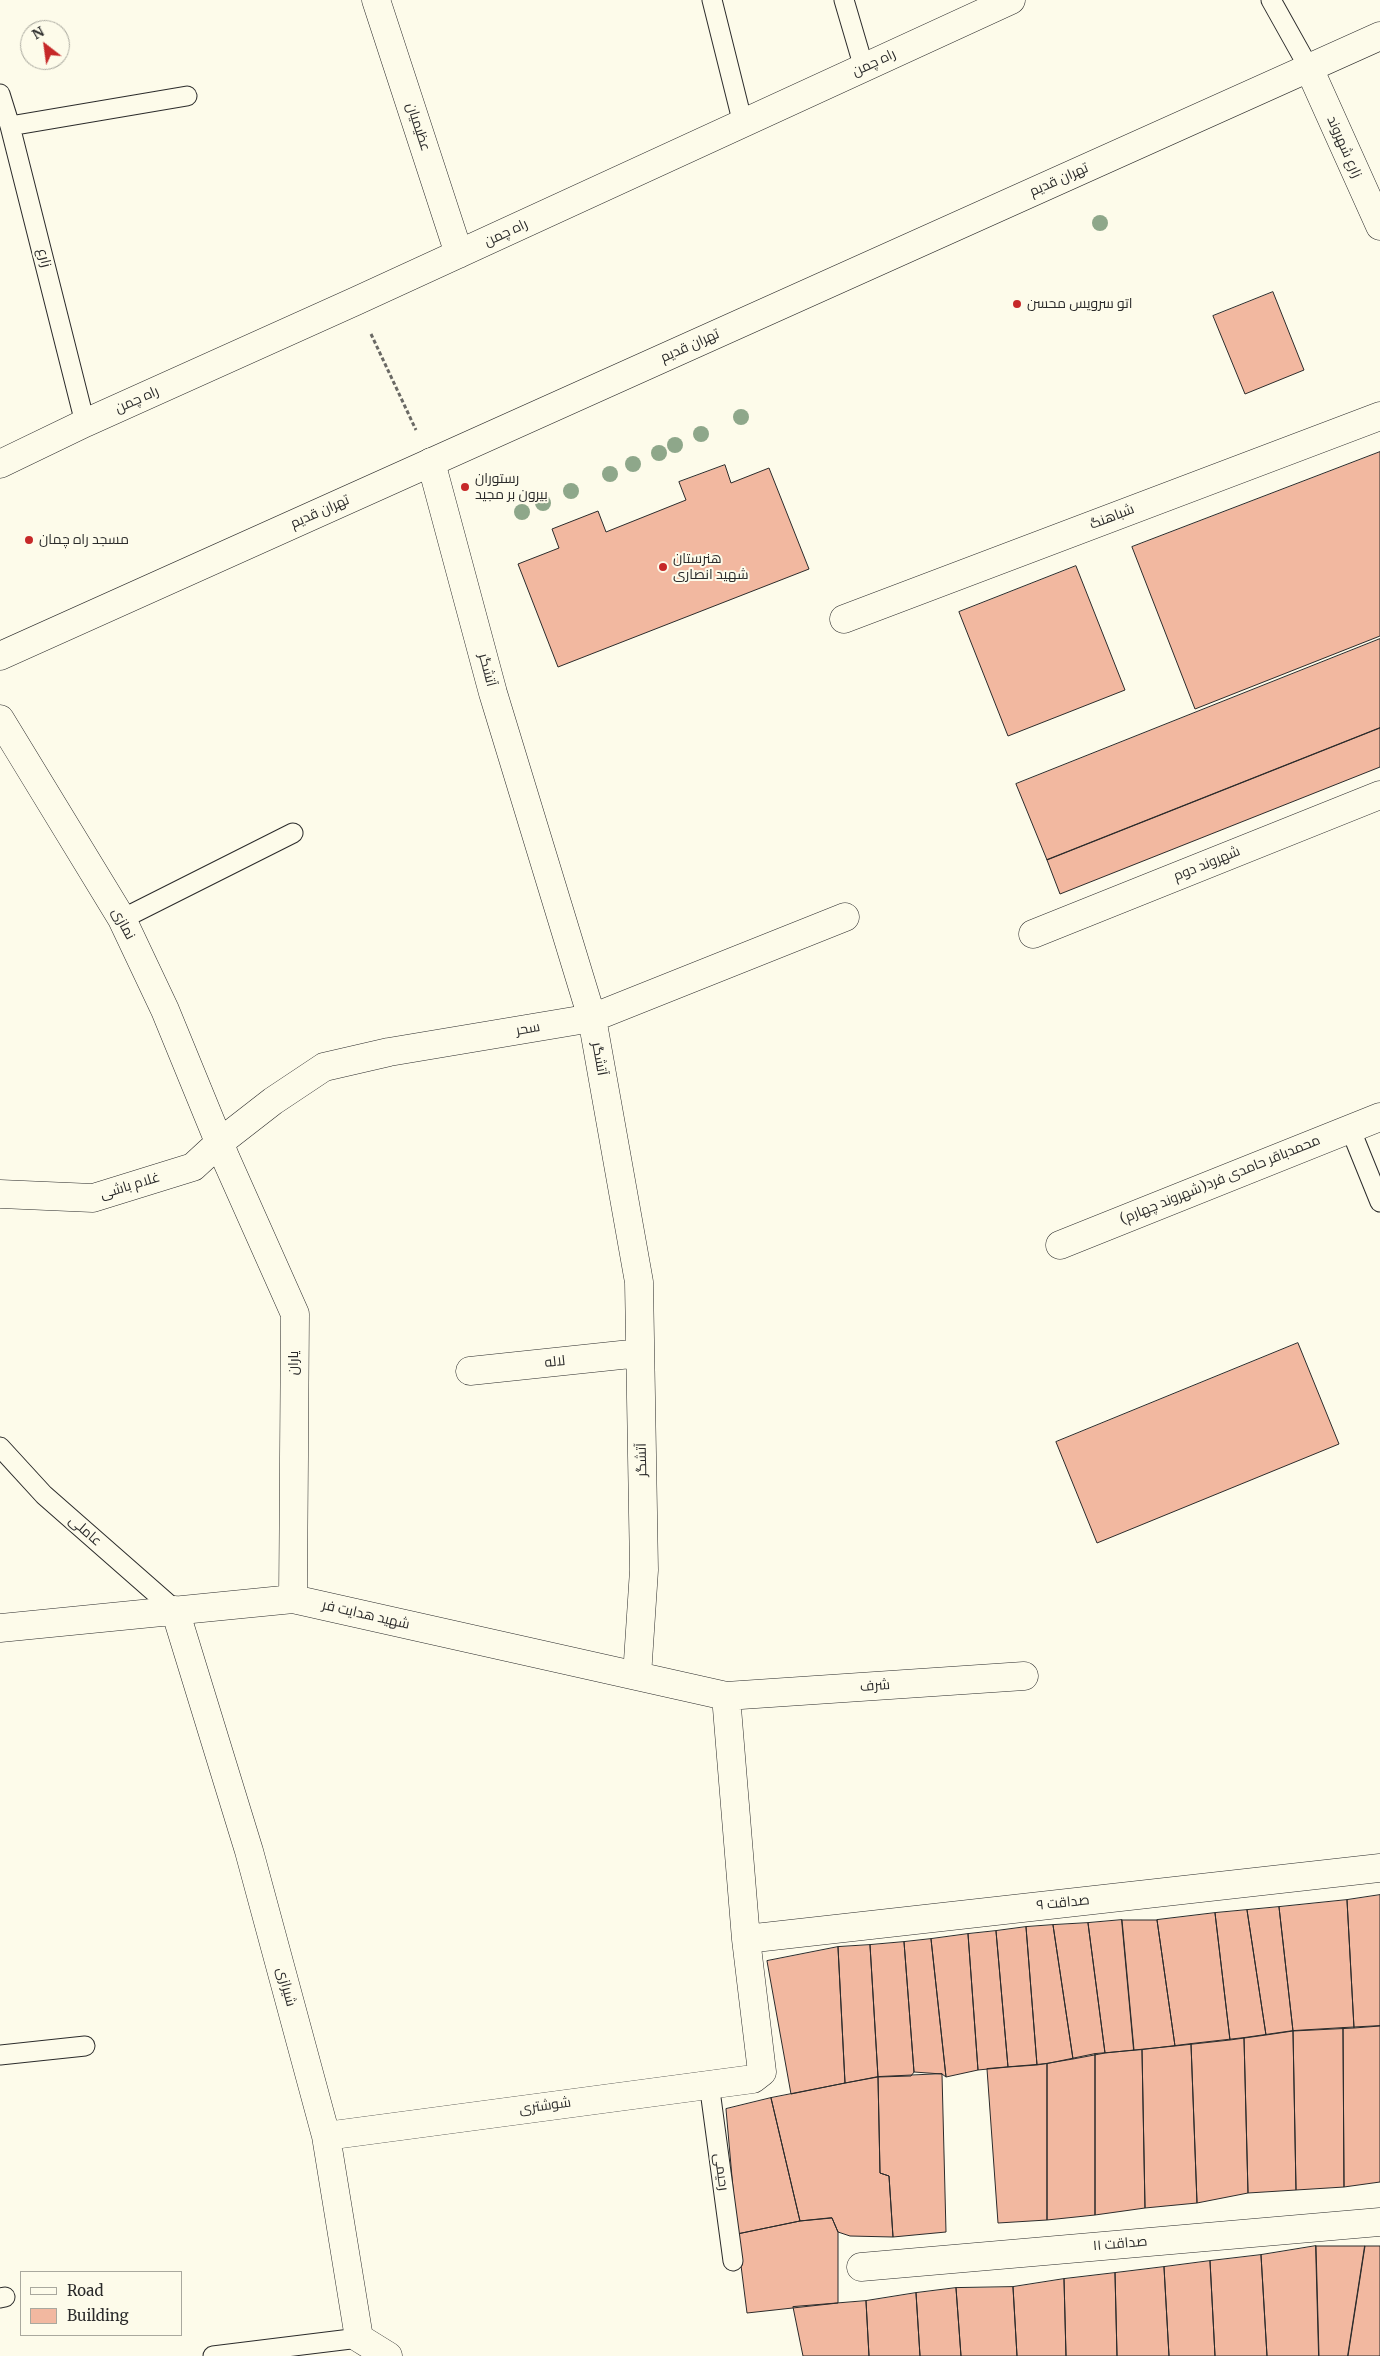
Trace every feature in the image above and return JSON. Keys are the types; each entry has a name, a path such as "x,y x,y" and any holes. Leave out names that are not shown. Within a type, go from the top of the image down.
{"street":[{"name":"عظیمیان","path":"376,0 459,254"},
{"name":"راه چمن","path":"0,464 85,423 356,302 1011,0"},
{"name":"تهران قدیم","path":"0,656 1380,36"},
{"name":"زارع شهروند","path":"1309,68 1380,226"},
{"name":"شباهنگ","path":"844,619 1380,416"},
{"name":"آتشگر","path":"431,462 493,693 592,1018 639,1282 644,1570 637,1676"},
{"name":"نمازی","path":"0,719 122,919 165,1010 219,1143"},
{"name":"شهروند دوم","path":"1033,934 1380,795"},
{"name":"سحر","path":"219,1143 273,1102 324,1067 389,1052 592,1018 845,917"},
{"name":"محمدباقر حامدی فرد(شهروند چهارم)","path":"1060,1245 1380,1117"},
{"name":"غلام باشی","path":"0,1194 93,1198 193,1168 219,1143"},
{"name":"یاران","path":"219,1143 295,1314 293,1598"},
{"name":"لاله","path":"470,1371 640,1354"},
{"name":"شهید هدایت فر","path":"0,1628 293,1598 726,1696"},
{"name":"شیرازی","path":"176,1610 249,1851 326,2136 359,2338"},
{"name":"شرف","path":"726,1696 1024,1676"},
{"path":"726,1696 746,1938"},
{"name":"صداقت ۹","path":"746,1938 1380,1868"},
{"name":"شوشتری","path":"326,2136 753,2078 762,2072 746,1938"},
{"name":"صداقت ۱۱","path":"861,2267 1380,2222"},
{"path":"359,2338 388,2356"}],"lane":[{"path":"712,0 743,124"},
{"path":"844,0 864,68"},
{"path":"1271,0 1309,68"},
{"name":"زارع","path":"0,94 10,126 85,423"},
{"path":"10,126 187,96"},
{"path":"122,919 293,833"},
{"path":"1350,1128 1380,1202"},
{"name":"عاملی","path":"0,1447 44,1495 176,1610"},
{"path":"0,2055 85,2046"},
{"name":"رحیمی","path":"709,2083 734,2261"},
{"path":"213,2356 359,2338"}],"path":[{"path":"356,302 431,462"}],"building":[{"path":"1273,292 1304,370 1245,394 1213,316"},
{"path":"1380,452 1380,636 1195,709 1132,547"},
{"name":"هنرستان شهید انصاری","path":"725,465 731,483 769,468 809,569 558,667 518,564 559,548 552,529 598,511 606,532 686,500 679,482"},
{"path":"1076,566 1125,690 1008,736 959,612"},
{"path":"1380,639 1380,728 1047,860 1016,784"},
{"path":"1380,728 1380,767 1060,894 1047,860"},
{"path":"1298,1343 1339,1444 1097,1543 1056,1442"},
{"path":"1380,1895 1380,2026 1354,2028 1347,1900"},
{"path":"1347,1900 1354,2028 1293,2031 1279,1907"},
{"path":"1279,1907 1293,2031 1266,2035 1247,1910"},
{"path":"1247,1910 1266,2035 1230,2040 1215,1913"},
{"path":"1215,1913 1230,2040 1175,2046 1157,1920"},
{"path":"1122,1920 1157,1920 1175,2046 1134,2050"},
{"path":"1122,1920 1134,2050 1105,2053 1088,1923"},
{"path":"1088,1923 1105,2053 1073,2059 1053,1925"},
{"path":"1053,1925 1073,2059 1037,2065 1026,1927"},
{"path":"1026,1927 1037,2065 1008,2067 996,1931"},
{"path":"996,1931 1008,2067 978,2070 968,1934"},
{"path":"968,1934 978,2070 946,2077 931,1939"},
{"path":"931,1939 946,2077 942,2074 914,2072 904,1942"},
{"path":"904,1942 914,2072 911,2076 878,2077 870,1945"},
{"path":"870,1945 878,2077 845,2083 838,1947"},
{"path":"838,1947 845,2083 791,2094 767,1961"},
{"path":"1380,2026 1380,2182 1344,2187 1343,2028"},
{"path":"1343,2028 1344,2187 1296,2190 1293,2031"},
{"path":"1293,2031 1296,2190 1248,2193 1244,2038"},
{"path":"1244,2038 1248,2193 1197,2203 1191,2044"},
{"path":"1191,2044 1197,2203 1145,2208 1142,2050"},
{"path":"1142,2050 1145,2208 1095,2215 1095,2054"},
{"path":"1095,2054 1095,2215 1047,2220 1047,2064"},
{"path":"1047,2064 1047,2220 998,2223 987,2069"},
{"path":"942,2074 946,2232 893,2237 889,2176 880,2173 878,2077"},
{"path":"878,2077 880,2173 889,2176 893,2237 850,2236 838,2232 832,2218 800,2221 771,2098"},
{"path":"771,2098 800,2221 737,2234 726,2109"},
{"path":"832,2218 838,2232 838,2303 747,2313 737,2234 800,2221"},
{"path":"1316,2246 1365,2246 1348,2356 1319,2356"},
{"path":"1316,2246 1319,2356 1267,2356 1261,2255"},
{"path":"1365,2246 1380,2246 1380,2356 1348,2356"},
{"path":"1261,2255 1267,2356 1215,2356 1210,2261"},
{"path":"1210,2261 1215,2356 1169,2356 1164,2267"},
{"path":"1164,2267 1169,2356 1117,2356 1115,2273"},
{"path":"1115,2273 1117,2356 1066,2356 1064,2279"},
{"path":"1064,2279 1066,2356 1017,2356 1013,2287"},
{"path":"1013,2287 1017,2356 961,2356 956,2288"},
{"path":"956,2288 961,2356 920,2356 916,2293"},
{"path":"916,2293 920,2356 869,2356 866,2301"},
{"path":"866,2301 869,2356 803,2356 793,2307"}],"place":[{"name":"اتو سرویس محسن","path":"1017,304"},
{"name":"رستوران بیرون بر مجید","path":"465,487"},
{"name":"مسجد راه چمان","path":"29,540"},
{"name":"هنرستان شهید انصاری","path":"663,567"}]}
